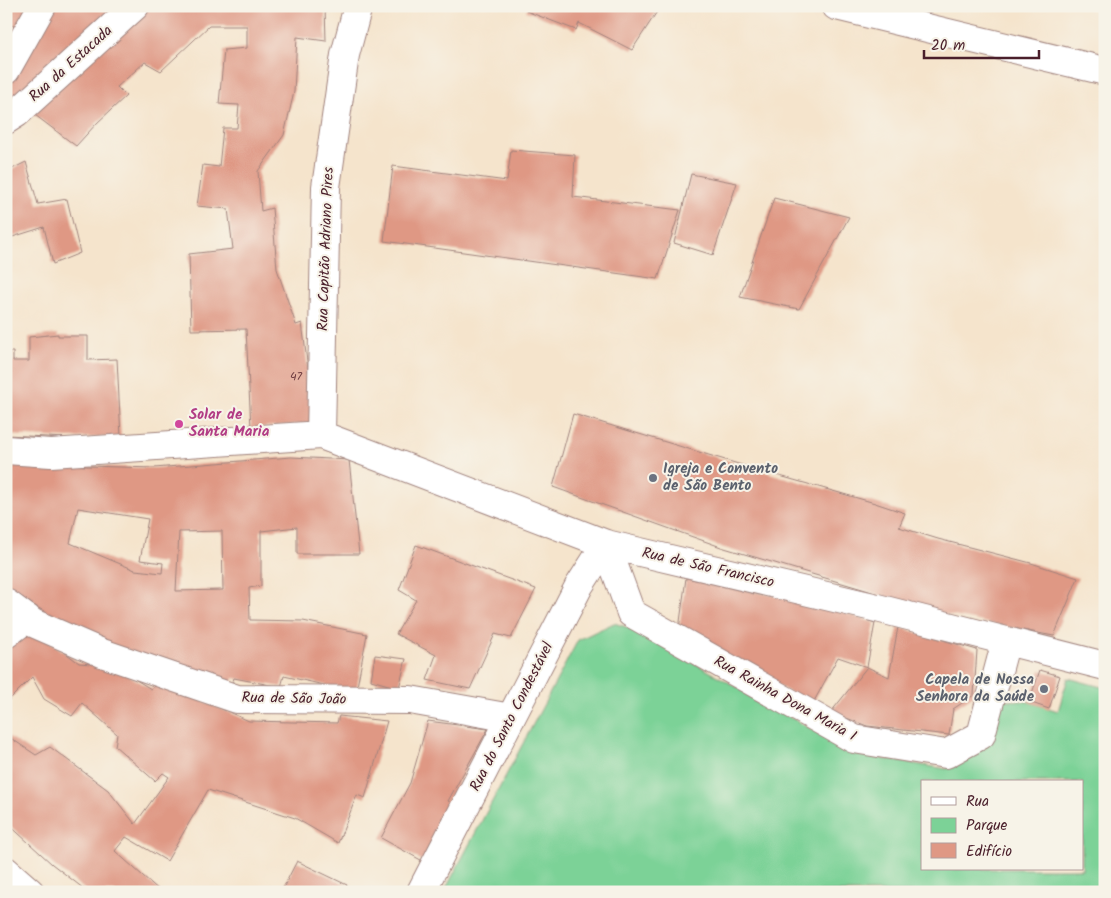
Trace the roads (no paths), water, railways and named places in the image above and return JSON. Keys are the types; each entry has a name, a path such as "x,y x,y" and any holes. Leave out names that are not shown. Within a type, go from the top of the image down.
{"street":[{"path":"6,70 16,32 42,6"},
{"name":"Rua da Estacada","path":"6,120 17,113 135,6"},
{"path":"342,6 345,55"},
{"name":"Rua Capitão Adriano Pires","path":"321,435 326,187 345,55 358,6"},
{"path":"836,6 1105,71"},
{"path":"6,450 51,453 321,435"},
{"name":"Rua de São Francisco","path":"321,435 606,544 877,608 1105,666"},
{"name":"Rua Rainha Dona Maria I","path":"606,544 631,613 854,739 946,754 981,735 1006,641"},
{"name":"Rua do Santo Condestável","path":"421,892 580,586 606,544"},
{"name":"Rua de São João","path":"13,618 33,623 102,653 237,699 410,700 511,718"},
{"path":"6,871 30,892"}],"place":[{"name":"Solar de Santa Maria","path":"179,424"},
{"name":"Igreja e Convento de São Bento","path":"653,478"},
{"name":"Capela de Nossa Senhora da Saúde","path":"1044,689"}]}
